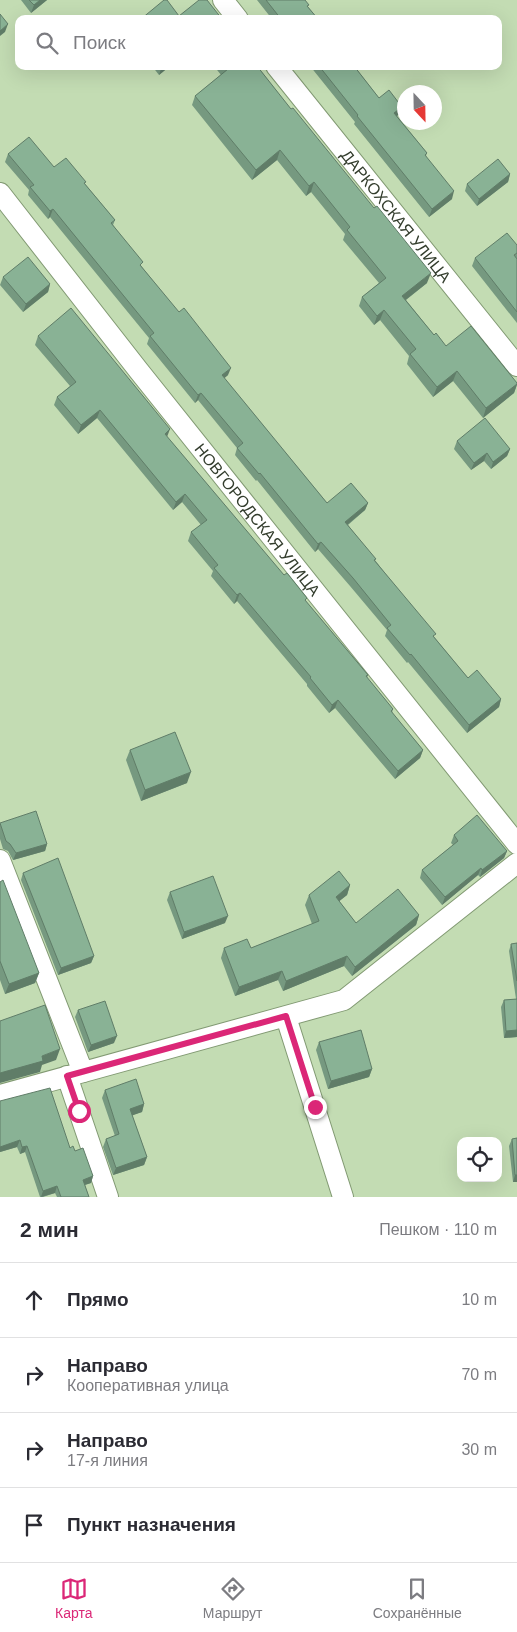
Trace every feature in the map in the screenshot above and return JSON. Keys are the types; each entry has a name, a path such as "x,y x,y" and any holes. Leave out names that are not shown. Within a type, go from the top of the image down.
{"street":[{"path":"223,0 235,15"},
{"name":"ДАРКОХСКАЯ УЛИЦА","path":"279,70 517,366"},
{"name":"НОВГОРОДСКАЯ УЛИЦА","path":"0,193 138,371 517,844"},
{"path":"0,860 75,1074 108,1197"},
{"path":"0,1095 344,1000 517,863"},
{"path":"286,1016 343,1197"}],"building":[{"path":"29,0 40,0 34,5"},
{"path":"164,0 167,0 178,15 146,15"},
{"path":"199,0 207,0 219,15 180,15"},
{"path":"266,0 305,0 309,5 307,6 315,15 278,15"},
{"path":"0,14 8,24 0,31"},
{"path":"227,70 260,70 374,208 377,206 431,273 402,296 434,335 436,333 446,346 471,326 517,384 486,408 457,371 437,387 410,354 416,349 384,310 377,316 362,297 386,278 347,230 350,227 314,182 309,186 280,150 256,170 195,96"},
{"path":"322,70 357,70 379,98 389,90 397,100 397,111 394,113 397,117 397,130 408,130 454,191 432,209"},
{"path":"29,137 54,167 66,158 86,182 84,183 115,220 111,223 143,262 140,265 179,312 184,308 231,368 222,375 327,503 351,483 368,503 345,522 436,634 433,636 468,678 477,670 501,699 469,725 411,654 387,628 391,625 353,578 321,542 318,544 237,448 243,443 201,393 198,395 150,336 154,333 53,209 50,211 30,187 34,185 8,154"},
{"path":"498,159 510,174 479,199 467,184"},
{"path":"507,233 517,245 517,253 514,255 517,259 517,312 475,258"},
{"path":"28,257 50,284 26,304 3,277"},
{"path":"71,308 170,429 165,434 284,575 287,573 307,598 305,600 368,675 366,676 393,709 391,711 423,750 398,771 338,700 332,705 311,677 240,593 237,595 214,568 218,565 191,532 207,520 185,494 176,502 100,410 81,425 57,397 76,382 38,336"},
{"path":"485,418 510,449 493,462 487,453 474,463 457,441"},
{"path":"175,732 191,772 145,790 130,750"},
{"path":"36,811 47,844 16,853 6,841 0,823"},
{"path":"477,815 507,851 482,870 481,868 445,897 422,870 458,841 454,835"},
{"path":"58,858 94,956 61,968 23,873"},
{"path":"339,871 350,885 336,897 356,923 398,889 419,915 355,967 347,956 286,981 282,971 239,987 224,948 247,939 251,948 319,921 309,895"},
{"path":"213,876 228,916 184,932 170,892"},
{"path":"3,880 39,973 9,984 0,961 0,882"},
{"path":"517,943 517,981 511,944"},
{"path":"517,999 517,1030 506,1031 504,1000"},
{"path":"105,1001 117,1036 91,1045 78,1010"},
{"path":"45,1005 60,1049 42,1056 43,1061 0,1073 0,1021"},
{"path":"361,1030 372,1069 331,1081 319,1042"},
{"path":"136,1079 144,1104 130,1109 147,1157 116,1168 106,1139 119,1134 105,1090"},
{"path":"50,1088 70,1148 73,1146 75,1151 83,1148 93,1176 83,1180 89,1197 61,1197 57,1186 43,1191 27,1146 22,1147 20,1140 0,1147 0,1101"},
{"path":"517,1138 517,1175 515,1175 512,1139"}],"route":[{"path":"79,1111 67,1076 286,1016 315,1107"}]}
